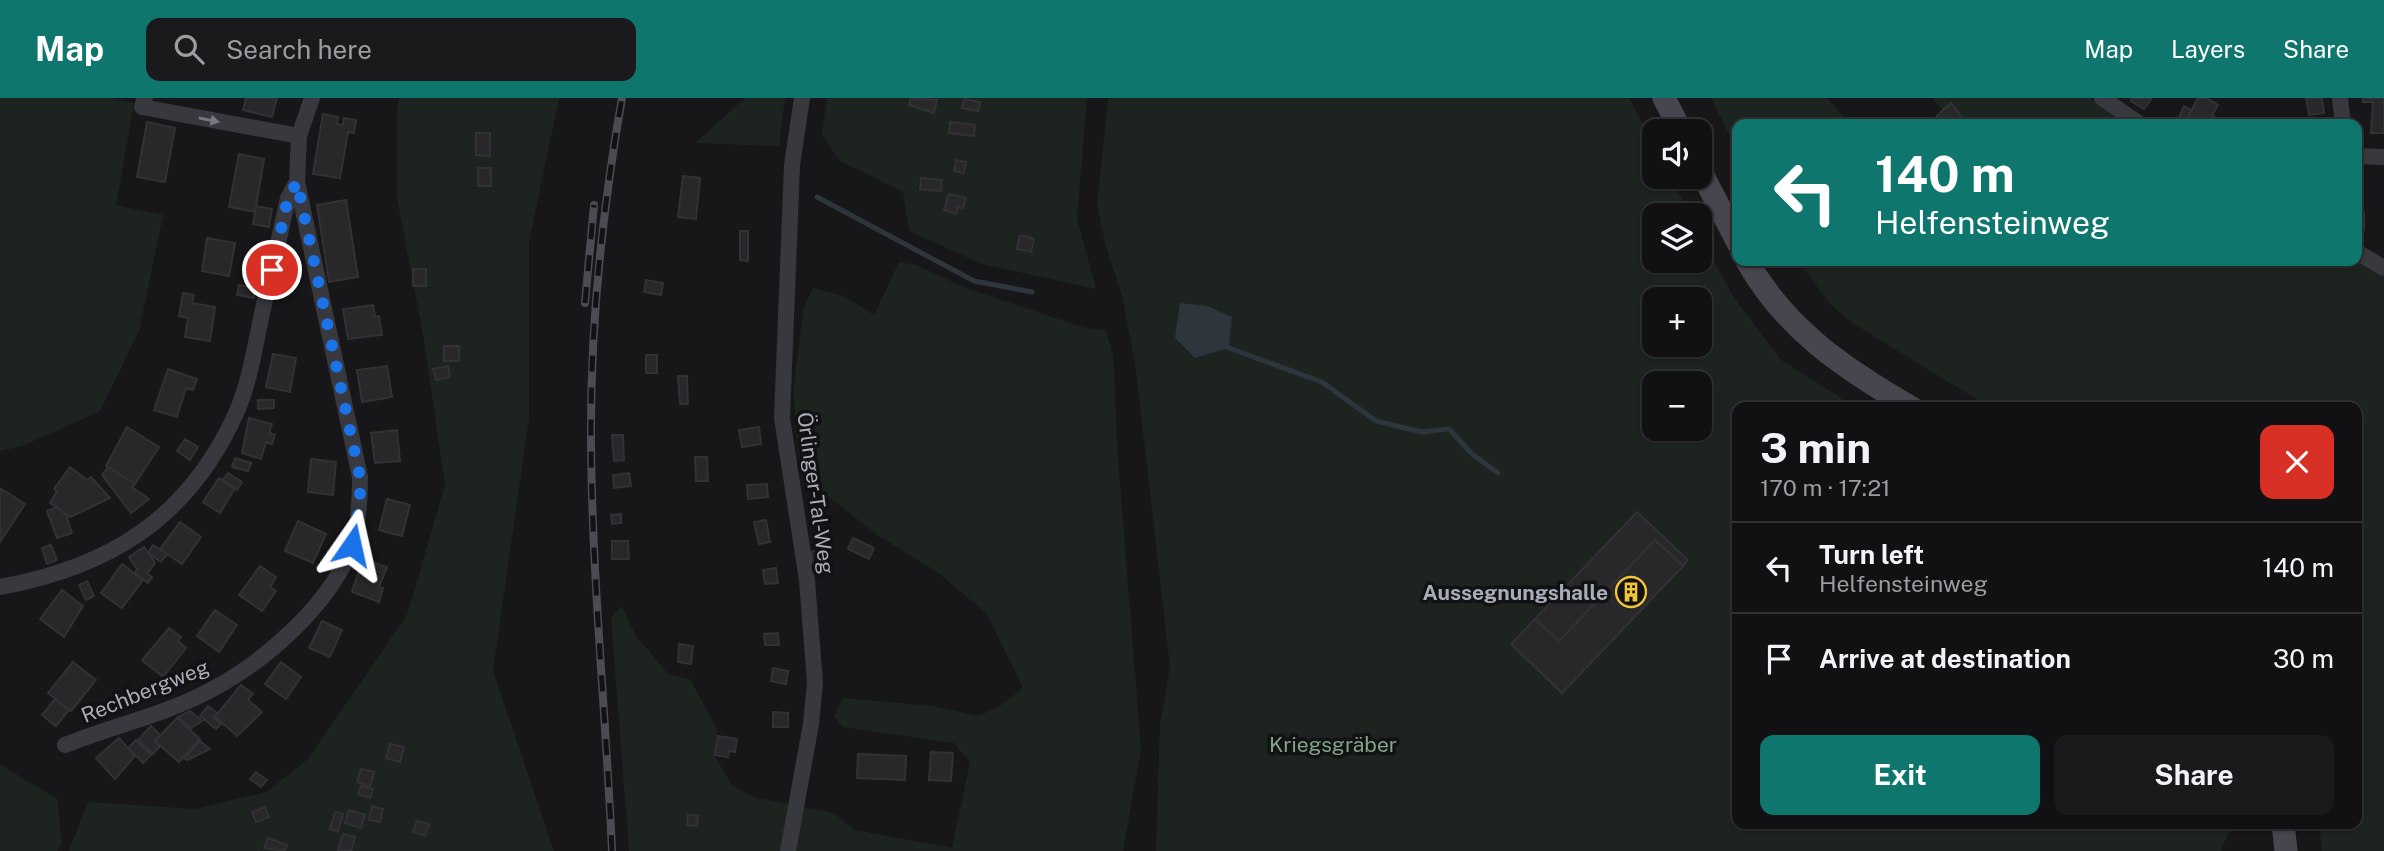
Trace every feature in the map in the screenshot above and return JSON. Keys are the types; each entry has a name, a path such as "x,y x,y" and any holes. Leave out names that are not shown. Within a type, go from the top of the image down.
{"main road":[{"path":"1664,98 1675,119"},
{"path":"1710,189 1732,231"},
{"path":"1750,266 1774,303 1818,348 1902,402"},
{"path":"2284,829 2286,851"}],"street":[{"name":"Rechbergweg","path":"65,745 208,692 241,672 270,650 335,583 352,545 360,502 360,477 297,182 299,136 312,98"},
{"name":"Örlinger-Tal-Weg","path":"789,851 803,778 815,683 807,580 782,418 792,165 802,98"},
{"path":"2102,98 2133,119"},
{"path":"2340,98 2342,119"},
{"path":"144,103 299,136"},
{"path":"2362,156 2384,157"},
{"path":"0,587 27,582 108,555 141,536 187,492 215,452 242,397 288,198 297,182"},
{"path":"2362,255 2384,268"}],"green space":[{"path":"0,98 111,98 134,103 116,205 163,215 139,331 100,411 22,446 0,451"},
{"path":"400,98 559,98 529,242 529,418 493,671 554,851 69,851 88,802 195,809 266,792 308,759 407,615 445,485 423,334 397,198 397,107"},
{"path":"745,98 785,98 779,146 695,143"},
{"path":"827,98 1087,98 1077,219 1096,289 982,264 909,231 903,192 840,161 822,135"},
{"name":"Kriegsgräber","path":"1108,98 1629,98 1642,122 1642,189 1676,189 1684,203 1642,203 1642,273 1712,273 1712,257 1734,298 1781,360 1848,402 1732,402 1732,829 2230,829 2221,851 1156,851 1160,725 1170,667 1135,362 1122,295 1106,247 1097,204"},
{"path":"1711,98 1827,98 1845,119 1732,119 1732,140"},
{"path":"1932,98 2090,98 2121,119 1963,119 1951,103 1943,110"},
{"path":"899,262 916,265 966,288 1085,328 1106,330 1113,356 1118,459 1141,749 1123,851 629,851 611,618 622,606 636,636 669,675 690,679 717,729 715,756 732,785 757,798 833,813 855,830 952,848 970,762 954,743 843,727 834,716 843,698 933,706 979,716 1001,705 1023,688 987,614 940,574 879,536 810,483 798,451 793,391 804,308 813,288 844,296 874,315"},
{"path":"2362,263 2384,276 2384,851 2322,851 2320,829 2362,829 2362,402 1981,402 1854,324 1830,304 1802,266 2362,266"},
{"path":"0,764 57,799 62,843 57,851 0,851"}],"shaded area":[{"path":"1180,303 1207,306 1232,317 1229,348 1195,358 1175,338"}],"building":[{"path":"246,98 277,98 272,117 243,110"},
{"path":"911,98 937,100 934,113 909,105"},
{"path":"2132,98 2152,98 2144,109 2131,101"},
{"path":"2198,98 2206,98 2218,105 2212,115 2216,119 2187,119"},
{"path":"2306,98 2322,98 2324,113 2309,115"},
{"path":"2363,98 2384,98 2384,133 2371,133 2373,102 2363,102"},
{"path":"964,99 980,102 978,111 962,108"},
{"path":"1951,103 1963,119 1934,119"},
{"path":"2184,106 2191,110 2186,119 2178,119"},
{"path":"323,114 338,117 337,124 343,125 344,118 356,120 354,133 348,132 340,178 313,174"},
{"path":"147,122 175,128 165,182 137,177"},
{"path":"950,122 975,125 974,136 949,133"},
{"path":"476,133 490,133 490,156 476,155"},
{"path":"239,154 264,159 255,212 229,207"},
{"path":"956,160 966,162 964,173 954,171"},
{"path":"478,168 491,168 491,186 478,186"},
{"path":"683,176 700,178 696,219 678,217"},
{"path":"921,178 942,180 941,191 920,189"},
{"path":"949,194 966,198 963,208 958,207 956,214 944,210"},
{"path":"346,200 358,277 329,282 317,205"},
{"path":"256,206 272,209 269,227 253,224"},
{"path":"740,231 748,231 748,261 740,260"},
{"path":"1020,235 1034,239 1031,252 1017,249"},
{"path":"207,238 235,243 229,276 202,271"},
{"path":"413,269 426,269 426,286 413,286"},
{"path":"646,280 663,283 661,295 644,292"},
{"path":"239,285 255,288 254,298 237,295"},
{"path":"183,293 194,295 192,303 215,307 210,341 185,337 188,318 179,316"},
{"path":"373,305 375,317 379,316 382,335 348,339 343,309"},
{"path":"444,346 459,346 459,361 444,361"},
{"path":"273,354 296,358 290,392 266,387"},
{"path":"646,355 657,355 657,373 646,373"},
{"path":"387,366 392,397 362,402 357,370"},
{"path":"448,366 450,377 436,380 433,369"},
{"path":"168,369 197,379 193,390 186,388 177,417 154,410"},
{"path":"678,376 687,376 688,404 680,404"},
{"path":"258,400 274,400 274,408 258,409"},
{"path":"249,418 272,424 269,433 275,435 272,444 266,442 261,459 242,453"},
{"path":"127,427 159,447 135,484 106,466"},
{"path":"759,427 761,444 742,447 739,430"},
{"path":"397,430 400,461 375,463 371,433"},
{"path":"612,435 623,435 624,460 614,461"},
{"path":"185,439 198,447 190,460 177,451"},
{"path":"695,457 707,457 708,481 696,481"},
{"path":"235,458 251,463 248,471 232,467"},
{"path":"311,459 336,462 333,495 308,492"},
{"path":"70,467 87,480 91,477 110,498 70,517 50,503 57,491 54,489"},
{"path":"108,467 135,484 132,487 149,499 131,513 102,475"},
{"path":"228,473 242,482 237,490 223,480"},
{"path":"629,473 631,486 614,488 613,475"},
{"path":"219,478 235,488 220,513 203,502"},
{"path":"767,484 768,497 748,499 747,485"},
{"path":"0,488 25,504 0,542"},
{"path":"387,499 410,505 402,536 379,530"},
{"path":"57,507 66,515 72,533 57,538 47,511"},
{"path":"1637,512 1688,560 1683,566 1655,540 1559,641 1535,619"},
{"path":"621,514 621,523 612,524 611,515"},
{"path":"766,520 770,542 759,544 754,522"},
{"path":"298,521 326,534 313,563 285,551"},
{"path":"180,522 201,537 182,564 160,549"},
{"path":"853,538 874,548 869,559 848,549"},
{"name":"Aussegnungshalle","path":"1655,540 1683,566 1562,693 1511,644 1535,619 1559,641"},
{"path":"612,541 628,541 629,559 612,559"},
{"path":"51,545 57,560 47,564 42,548"},
{"path":"153,545 167,554 161,562 148,553"},
{"path":"144,547 155,563 147,574 152,577 148,583 135,573 137,569 129,557"},
{"path":"825,548 829,564 814,567 811,552"},
{"path":"363,559 387,567 379,587 383,588 379,602 352,592"},
{"path":"122,564 143,580 122,608 101,593"},
{"path":"260,566 276,577 270,587 276,591 262,611 239,595"},
{"path":"776,568 778,583 765,584 763,570"},
{"path":"87,581 94,596 86,600 79,585"},
{"path":"62,590 83,606 64,637 40,619"},
{"path":"215,610 237,625 219,652 197,636"},
{"path":"322,621 342,630 330,657 309,648"},
{"path":"169,628 181,637 178,641 186,648 163,677 142,660"},
{"path":"778,633 779,645 765,645 764,634"},
{"path":"679,644 693,646 691,664 678,662"},
{"path":"73,662 96,680 71,711 48,693"},
{"path":"281,662 301,677 286,699 265,684"},
{"path":"773,668 788,671 786,684 771,681"},
{"path":"241,685 253,694 248,700 262,712 237,736 215,717"},
{"path":"55,699 69,710 56,726 42,715"},
{"path":"208,706 217,713 213,717 221,724 216,729 200,716"},
{"path":"190,711 202,721 191,728 178,717"},
{"path":"773,712 788,713 788,727 773,727"},
{"path":"177,718 200,739 179,762 155,741"},
{"path":"151,726 160,735 154,741 160,746 153,754 138,740"},
{"path":"718,736 737,739 735,752 729,751 728,757 715,755"},
{"path":"119,738 135,756 115,779 96,758"},
{"path":"136,740 151,755 143,763 128,748"},
{"path":"200,741 210,749 187,760 184,758"},
{"path":"390,744 404,747 400,762 386,758"},
{"path":"931,752 953,753 951,781 929,780"},
{"path":"858,754 906,756 905,780 857,778"},
{"path":"361,769 374,772 370,786 357,782"},
{"path":"256,772 267,780 261,787 250,779"},
{"path":"361,786 373,789 370,798 358,794"},
{"path":"372,806 383,809 380,822 369,820"},
{"path":"265,807 269,817 256,822 252,812"},
{"path":"349,810 365,815 361,828 345,823"},
{"path":"335,812 343,814 338,831 330,829"},
{"path":"688,815 698,816 697,826 687,825"},
{"path":"417,821 429,824 425,836 413,832"},
{"path":"343,834 355,837 351,851 338,851"},
{"path":"268,838 287,845 284,851 264,848"}],"waterway":[{"path":"817,197 974,281 1032,292"},
{"path":"1229,348 1322,382 1376,421 1422,432 1449,429 1472,454 1498,473"}],"railway":[{"path":"612,851 594,545 591,399 599,269 622,98"},
{"path":"585,303 594,205"}],"place":[{"name":"Aussegnungshalle","path":"1631,592"}],"route":[{"path":"272,270 288,198 297,182 360,477 359,513 352,545"}]}
